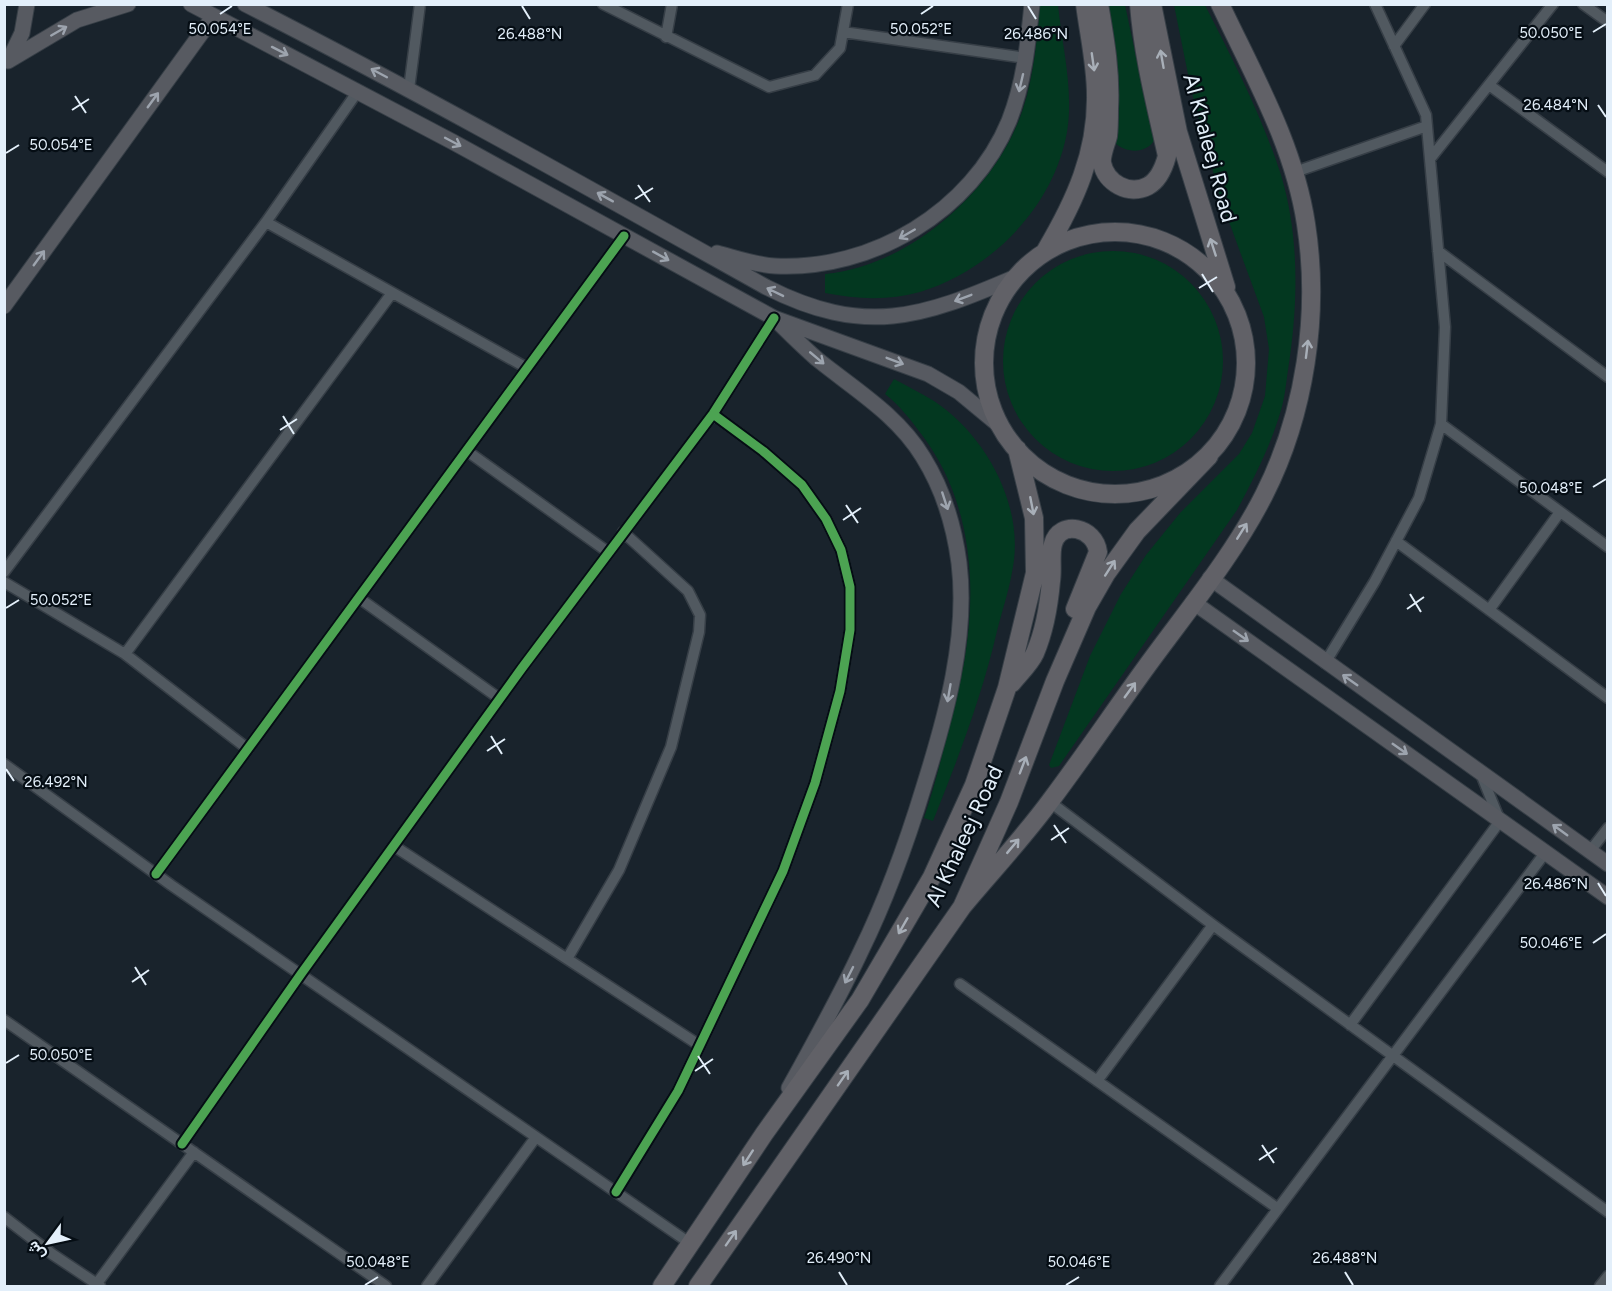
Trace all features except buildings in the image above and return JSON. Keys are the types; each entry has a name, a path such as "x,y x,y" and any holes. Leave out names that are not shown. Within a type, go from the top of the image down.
{"main road":[{"path":"6,63 22,33 27,4"},
{"path":"6,63 77,20 128,4"},
{"path":"191,4 358,91 774,318 928,374 960,392 1000,426"},
{"path":"245,4 268,11 787,298 827,312 869,318 921,312 1018,276"},
{"path":"695,248 774,266 839,261 903,237 931,218 958,195 986,163 1009,121 1026,58 1032,4"},
{"path":"1085,4 1096,94 1092,145 1077,195 1046,250 1006,288 992,315 984,346 984,377 991,408 1005,436 1031,465 1065,485 1102,494 1141,493 1178,480 1209,456"},
{"path":"1099,4 1107,47 1110,88 1108,134 1102,162 1108,178 1123,188 1136,190 1149,186 1165,166 1167,156 1146,56 1139,4"},
{"name":"Al Khaleej Road","path":"698,1287 962,907 1009,802 1087,607 1106,574 1137,531 1209,456 1233,423 1245,383 1245,342 1178,132 1152,4"},
{"path":"962,907 1050,802 1210,578 1263,497 1279,463 1304,376 1311,281 1306,225 1295,172 1277,123 1220,4"},
{"path":"4,306 213,17"},
{"path":"1046,250 1061,243 1099,232 1138,234 1176,247 1208,271 1232,303"},
{"path":"764,1134 862,950 914,821 947,706 958,642 961,600 959,564 951,520 939,485 922,454 897,424 816,358 774,318"},
{"name":"Al Khaleej Road","path":"662,1287 764,1134 861,1000 932,877 974,785 1007,688 1035,573 1034,518 1017,449"},
{"path":"1007,688 1034,655 1052,581 1053,543 1057,536 1066,530 1077,528 1088,532 1097,543 1098,552 1055,664 1046,705"},
{"path":"1210,578 1325,663 1608,864"},
{"path":"1193,602 1608,897"}],"street":[{"path":"409,89 420,4"},
{"path":"603,4 769,87 815,75 840,48 848,4"},
{"path":"666,37 672,4"},
{"path":"1325,663 1375,581 1419,498 1441,424 1445,327 1426,115 1375,4"},
{"path":"1394,46 1425,4"},
{"path":"1430,159 1553,4"},
{"path":"1584,4 1608,22"},
{"path":"843,32 1026,58"},
{"path":"1489,85 1608,172"},
{"path":"4,572 266,222 358,91"},
{"path":"1295,172 1427,126"},
{"path":"266,222 527,368"},
{"path":"156,874 624,236"},
{"path":"1438,251 1608,377"},
{"path":"125,654 392,293"},
{"path":"182,1144 500,699 622,532 713,414 774,318"},
{"path":"616,1192 678,1091 783,871 815,783 840,691 850,630 850,586 841,550 826,519 802,485 763,451 713,414"},
{"path":"1441,424 1608,547"},
{"path":"467,451 608,552"},
{"path":"1489,610 1560,512"},
{"path":"567,959 619,870 670,747 699,632 700,615 688,591 622,532"},
{"path":"1396,541 1608,698"},
{"path":"4,582 125,654 248,749"},
{"path":"359,598 500,699"},
{"path":"4,764 156,874 691,1244"},
{"path":"1350,1025 1500,821 1481,774"},
{"path":"1050,802 1213,925 1608,1212"},
{"path":"1590,851 1608,828"},
{"path":"394,846 699,1045"},
{"path":"1220,1287 1545,853"},
{"path":"1097,1080 1213,925"},
{"path":"960,984 1277,1208"},
{"path":"4,1020 386,1287"},
{"path":"426,1287 536,1137"},
{"path":"4,1217 97,1286 194,1152"},
{"path":"1600,1287 1608,1276"}],"green space":[{"path":"1040,5 1058,5 1068,84 1069,116 1060,159 1049,185 1034,209 1016,232 995,251 972,268 946,282 920,292 896,297 860,298 825,293 825,274 857,268 889,256 919,239 972,194 993,167 1011,139 1027,96"},
{"path":"1106,5 1125,5 1155,139 1142,150 1124,149 1114,142"},
{"path":"1174,5 1205,5 1256,110 1281,175 1292,223 1295,272 1294,321 1284,395 1267,449 1237,510 1059,766 1051,768 1049,765 1090,656 1121,594 1146,555 1180,513 1239,454 1252,433 1265,396 1269,349 1264,317 1221,200 1191,89"},
{"path":"1102,251 1124,251 1155,259 1174,269 1191,283 1205,300 1215,319 1221,339 1223,361 1221,383 1215,403 1205,422 1191,439 1174,453 1145,467 1124,471 1102,471 1081,467 1061,458 1043,446 1028,431 1007,393 1003,372 1003,350 1007,329 1016,309 1028,291 1043,276 1081,255"},
{"path":"894,379 934,401 969,431 995,470 1005,492 1015,537 1011,578 984,679 933,821 924,818 940,765 964,663 970,603 970,573 961,515 951,487 922,435 896,403 885,394"}],"cycle path":[{"path":"156,874 624,236"},
{"path":"182,1144 301,974 522,668 713,414 774,318"},
{"path":"616,1192 678,1091 783,871 815,783 840,691 850,630 850,587 841,550 826,519 802,485 763,451 713,414"}]}
